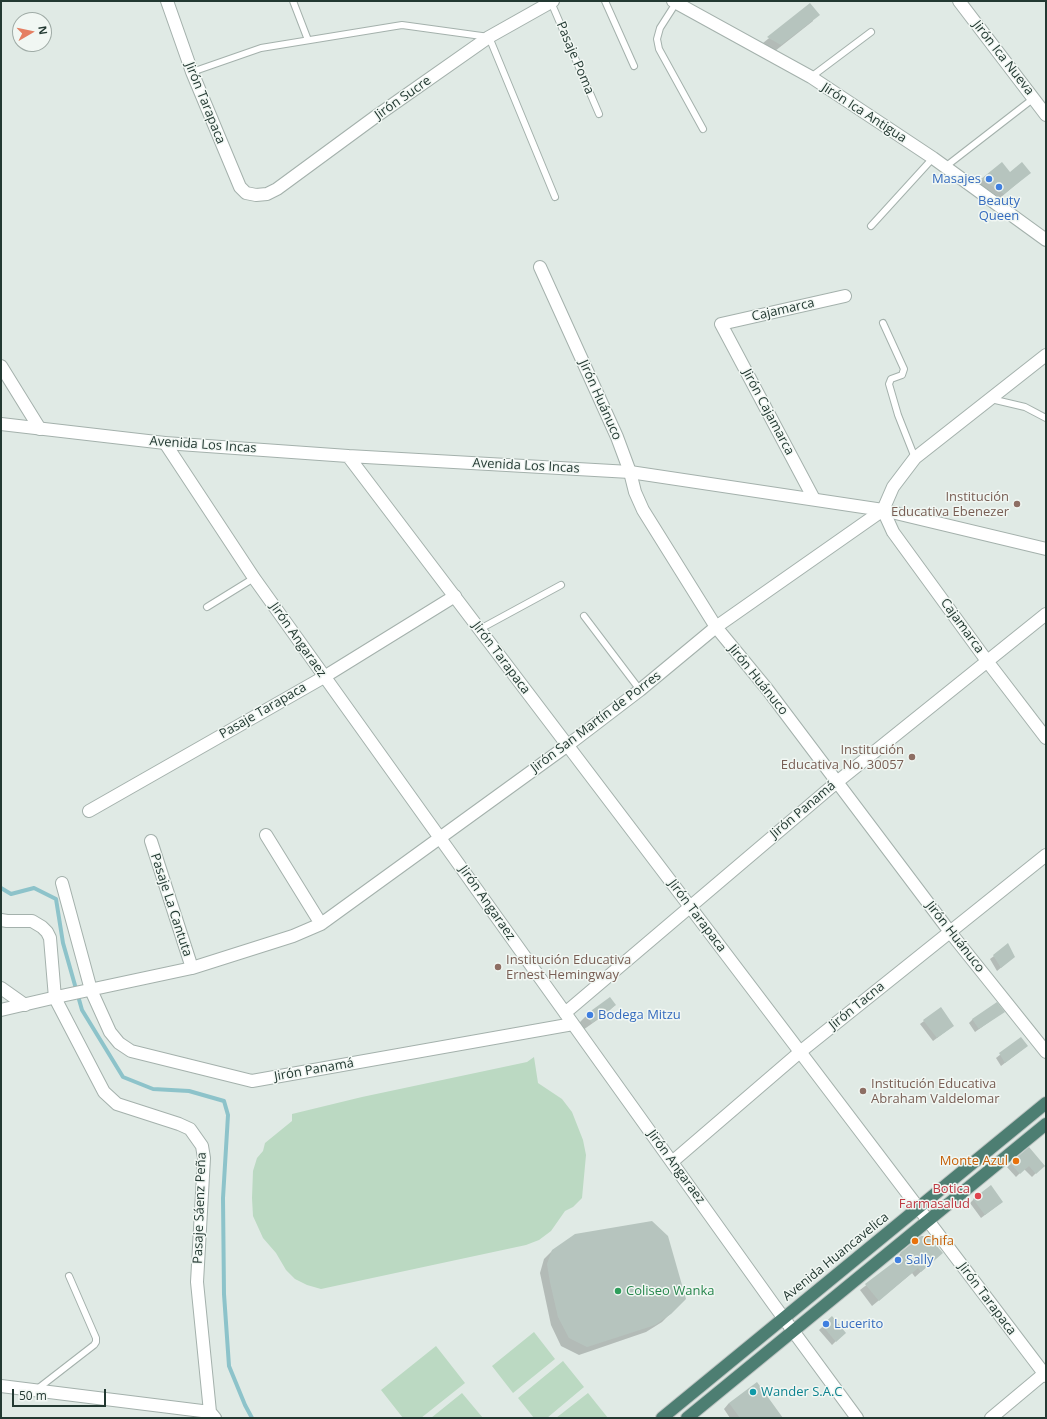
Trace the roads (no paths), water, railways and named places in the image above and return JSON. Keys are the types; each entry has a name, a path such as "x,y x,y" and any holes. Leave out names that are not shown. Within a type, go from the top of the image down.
{"highway":[{"name":"Avenida Huancavelica","path":"662,1418 1046,1103"},
{"path":"687,1418 1046,1124"}],"street":[{"name":"Jirón Tarapaca","path":"166,1 192,72 240,187 246,193 256,195"},
{"name":"Jirón Sucre","path":"256,195 267,194 277,189 489,36 552,1"},
{"name":"Jirón Ica Nueva","path":"959,1 1046,115"},
{"name":"Jirón Ica Antigua","path":"675,2 811,77 933,158 1046,240"},
{"name":"Jirón Huánuco","path":"540,267 617,437 630,472 634,492 643,510 716,627 767,689 950,932 1046,1052"},
{"name":"Cajamarca","path":"721,324 845,296"},
{"name":"Jirón Cajamarca","path":"721,324 814,500"},
{"path":"883,510 893,487 915,458 1046,355"},
{"path":"1,366 40,429"},
{"name":"Avenida Los Incas","path":"1,424 165,443 348,456 630,472 883,510 1046,549"},
{"name":"Jirón Angaraez","path":"165,443 254,578 793,1331 857,1418"},
{"name":"Jirón Tarapaca","path":"348,456 1045,1374"},
{"name":"Cajamarca","path":"883,510 893,532 987,661 1046,738"},
{"name":"Jirón San Martín de Porres","path":"1,1010 192,968 292,936 321,924 568,745 640,690 716,627 883,510"},
{"name":"Pasaje Tarapaca","path":"89,811 324,676 455,596"},
{"name":"Jirón Panamá","path":"565,1013 689,906 837,782 1046,614"},
{"path":"266,835 321,924"},
{"name":"Pasaje La Cantuta","path":"151,841 192,968"},
{"name":"Jirón Tacna","path":"672,1162 800,1052 1046,854"},
{"name":"Jirón Panamá","path":"62,883 89,991 110,1032 119,1043 131,1051 252,1081 573,1024"},
{"path":"1,920 7,922 32,921 42,926 47,932 50,938 58,997"},
{"path":"1,988 25,1004"},
{"name":"Pasaje Sáenz Peña","path":"58,997 104,1092 117,1104 190,1129 202,1146 204,1158 197,1282 213,1415"},
{"path":"991,1418 1045,1374"},
{"path":"1,1386 213,1415"}],"lane":[{"path":"293,1 308,40"},
{"name":"Pasaje Poma","path":"552,1 599,114"},
{"path":"605,1 634,66"},
{"path":"675,2 660,28 657,39 659,49 703,129"},
{"path":"192,72 261,48 402,25 489,36 555,197"},
{"path":"811,77 871,32"},
{"path":"945,167 1034,98"},
{"path":"871,226 933,158"},
{"path":"884,323 904,369 902,374 891,379 889,384 898,415 915,458"},
{"path":"991,399 1025,407 1046,418"},
{"path":"207,607 254,578"},
{"path":"480,629 561,585"},
{"path":"584,616 640,690"},
{"path":"36,1390 96,1342 96,1338 69,1276"}],"waterway":[{"path":"1,888 11,894 34,888 56,899 63,943 82,1010 123,1077 153,1089 189,1091 224,1101 228,1115 223,1198 224,1294 229,1366 252,1418"}],"place":[{"name":"Masajes","path":"989,179"},
{"name":"Beauty Queen","path":"999,187"},
{"name":"Institución Educativa Ebenezer","path":"1017,504"},
{"name":"Institución Educativa No. 30057","path":"912,757"},
{"name":"Institución Educativa Ernest Hemingway","path":"498,967"},
{"name":"Bodega Mitzu","path":"590,1015"},
{"name":"Institución Educativa Abraham Valdelomar","path":"863,1091"},
{"name":"Monte Azul","path":"1016,1161"},
{"name":"Botica Farmasalud","path":"978,1196"},
{"name":"Chifa","path":"915,1241"},
{"name":"Sally","path":"898,1260"},
{"name":"Coliseo Wanka","path":"618,1291"},
{"name":"Lucerito","path":"826,1324"},
{"name":"Wander S.A.C","path":"753,1392"}]}
